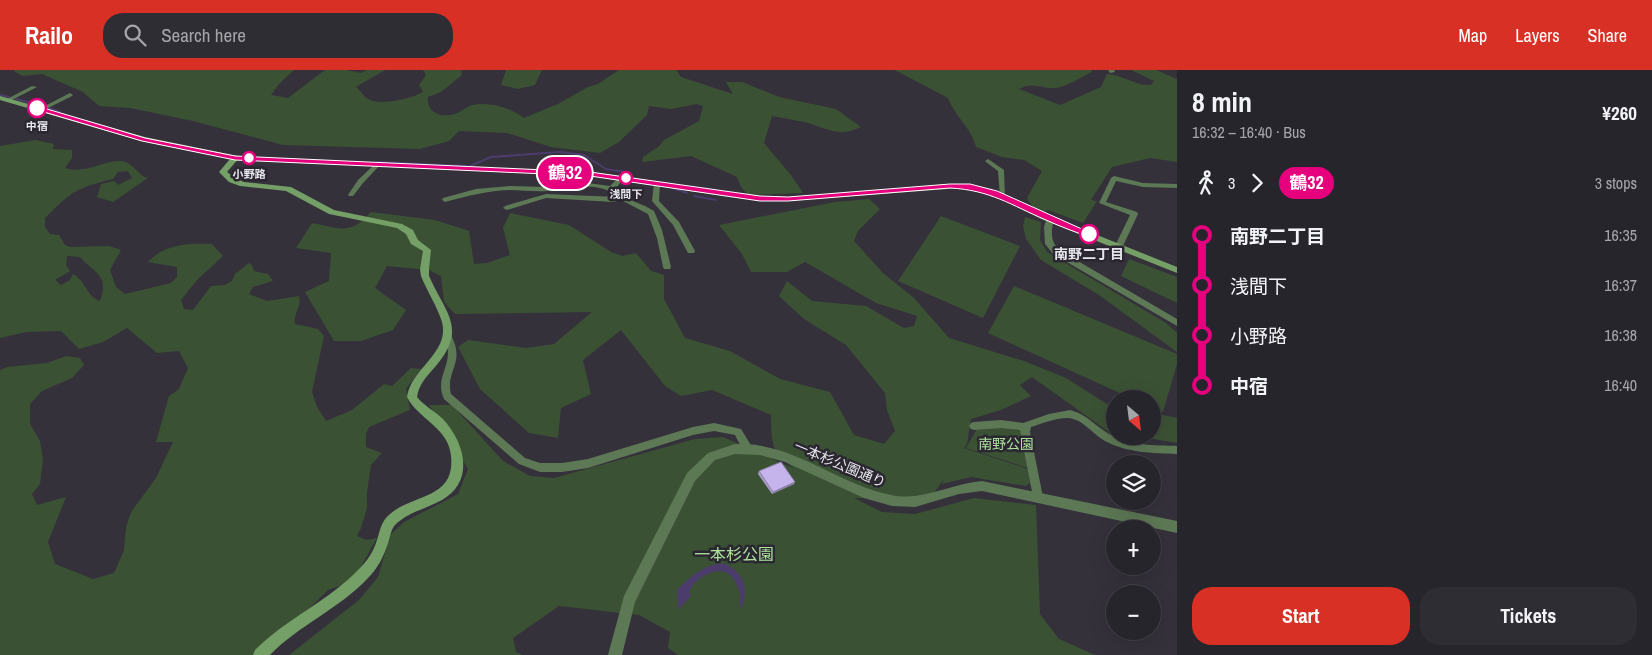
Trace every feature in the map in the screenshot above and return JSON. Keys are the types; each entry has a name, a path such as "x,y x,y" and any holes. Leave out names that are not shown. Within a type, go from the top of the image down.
{"main road":[{"path":"4,99 144,139 235,158 223,172 234,181 248,185 284,188 328,211 388,223 406,229 414,242 428,251 424,274 446,321 448,337 440,356 416,381 412,394 416,404 436,420 454,444 458,463 452,484 440,496 395,517 386,528 373,563 359,578 284,633 260,655"},
{"path":"1046,218 1177,270"},
{"path":"1119,246 1134,248 1177,265"}],"street":[{"path":"4,99 34,87"},
{"path":"42,110 70,95"},
{"path":"235,158 590,174 760,199 788,199 962,186 987,190 1046,218 1050,244 1053,250 1177,323"},
{"path":"988,161 1001,170 1003,197"},
{"path":"350,195 359,181 366,177 378,164"},
{"path":"612,188 622,178"},
{"path":"1119,246 1134,214 1102,203 1114,178 1143,185 1177,186"},
{"path":"657,183 656,201 676,224 692,251"},
{"path":"445,200 476,192 510,188 548,189 577,184 612,188 622,198 648,211 653,216 664,249 667,267"},
{"path":"506,208 546,196 613,200 622,198"},
{"path":"448,337 452,342 454,355 445,383 447,396 522,461 534,467 559,469 573,466 709,427 738,432 747,447"},
{"path":"974,426 1002,424 1025,427 1069,414 1079,417 1098,433 1113,441 1154,450 1177,450"},
{"path":"1025,427 1038,497"},
{"name":"一本杉公園通り","path":"615,655 628,602 691,477 701,464 724,451 747,447 775,453 860,490 891,501 910,502 971,486 991,487 1177,527"}],"green space":[{"path":"15,70 294,70 279,84 271,95 288,98 325,70 346,70 361,73 367,70 385,70 356,87 368,99 388,102 411,97 423,92 419,85 426,75 423,70 461,70 462,75 441,92 428,97 432,110 440,115 450,115 473,105 486,104 509,109 524,118 598,84 619,70 676,70 681,77 733,94 726,82 742,82 779,97 836,109 861,127 846,132 839,132 804,122 772,116 764,143 791,175 803,193 748,195 741,187 737,177 691,156 642,162 643,157 658,147 664,140 699,121 703,106 697,104 671,109 649,106 647,115 619,142 600,153 551,147 507,133 459,131 449,141 420,149 283,145 193,121 130,108 99,106 83,92 42,74 22,76"},
{"path":"506,70 542,70 535,85 518,89 501,85"},
{"path":"895,70 1091,70 1092,72 1060,87 1028,86 1019,89 1060,105 1101,87 1107,74 1119,76 1140,84 1151,85 1154,81 1131,70 1156,70 1177,79 1177,162 1150,158 1112,167 1091,200 1097,201 1083,223 1048,210 1042,213 1032,206 1027,198 1042,171 1024,160 1002,157 976,147 974,140 948,98"},
{"path":"35,140 54,144 53,149 72,150 72,158 65,168 79,170 124,161 148,178 113,202 97,197 101,184 114,181 118,185 132,178 128,171 118,172 113,179 82,188 75,192 45,218 45,227 50,234 59,235 65,245 70,247 109,246 121,250 110,270 116,287 125,294 171,283 177,277 177,267 148,262 162,251 177,246 212,244 223,256 197,280 181,300 184,309 193,310 211,286 225,285 232,281 235,274 249,263 254,271 268,274 273,281 253,287 249,294 267,301 299,296 300,300 295,324 318,329 324,336 312,392 317,407 326,421 352,410 384,384 392,386 411,368 421,369 406,389 410,410 369,427 366,434 366,447 382,453 371,465 367,508 357,536 366,540 377,538 353,581 328,590 262,655 0,655 0,370 7,367 47,363 66,356 80,358 84,365 72,378 42,391 30,404 30,424 40,441 43,459 40,484 32,494 37,505 66,497 48,542 55,564 93,579 114,573 124,550 126,527 131,512 156,478 173,442 156,442 169,396 179,389 188,368 179,351 157,353 127,328 103,342 79,349 61,331 26,332 0,338 0,146","holes":["67,256 80,257 102,280 100,301 92,296 73,274 70,280 61,285 55,280 70,271 66,265"]},
{"name":"一本杉公園","path":"869,199 880,209 858,231 854,241 883,273 914,298 949,338 1024,361 1066,378 1106,403 1106,430 1032,377 1020,385 1031,396 1001,410 971,419 967,444 964,448 1028,469 1030,483 1026,486 971,477 942,484 944,479 934,493 911,499 854,498 882,512 915,514 974,498 1036,505 1040,614 1059,639 1095,655 678,655 668,648 670,632 639,615 559,606 513,638 516,652 523,655 289,655 359,600 378,577 390,535 404,522 458,494 468,469 429,405 452,405 503,461 530,476 554,478 695,439 723,437 795,469 781,457 774,446 771,433 771,415 712,390 681,396 665,386 621,330 583,360 591,394 561,408 558,438 529,433 480,389 458,347 468,340 526,348 554,344 592,312 455,314 444,302 441,276 429,270 387,266 375,288 406,310 393,330 361,341 334,341 305,292 329,281 331,253 296,248 312,223 337,228 350,227 364,220 371,212 435,220 469,231 474,264 487,263 510,255 503,228 510,213 569,225 611,252 623,256 636,253 651,271 664,275 664,299 685,338 730,351 780,379 830,392 854,435 884,444 895,431 887,410 885,393 846,345 804,319 779,296 787,281 812,301 866,306 904,328 914,326 917,316 876,303 805,262 787,272 751,272 742,254 719,225 835,202"},
{"path":"941,216 1020,246 983,318 898,281"},
{"path":"1025,217 1041,222 1040,240 1047,252 1166,323 1177,333 1177,352 1099,295 1041,260 1026,239 1023,226"},
{"path":"1129,259 1177,277 1177,303 1121,276"},
{"path":"1014,286 1177,354 1177,364 1163,412 1161,411 1161,390 1113,390 988,333"},
{"path":"1161,415 1177,418 1177,443 1161,440"},
{"name":"南野公園","path":"990,426 1020,429 1028,468 966,448 978,427"}],"shaded area":[{"path":"723,563 736,571 743,582 745,594 741,609 740,593 737,585 728,573 719,571 705,575 696,582 689,592 691,596 678,610 677,590 698,572 709,566"}],"building":[{"path":"781,462 795,482 773,492 759,471"}],"waterway":[{"path":"0,95 9,97"},
{"path":"16,99 44,106"},
{"path":"49,108 60,112"},
{"path":"470,166 491,157 560,152 584,155 606,169 626,172"},
{"path":"378,162 466,166"},
{"path":"672,188 687,193"},
{"path":"694,196 716,200"}],"bus line":[{"name":"鶴32","path":"37,108 144,139 235,158 590,174 760,199 788,199 962,186 995,193 1050,220 1089,234"}],"place":[{"name":"中宿","path":"37,108"},
{"name":"小野路","path":"249,158"},
{"name":"浅間下","path":"626,178"},
{"name":"南野二丁目","path":"1089,234"}]}
